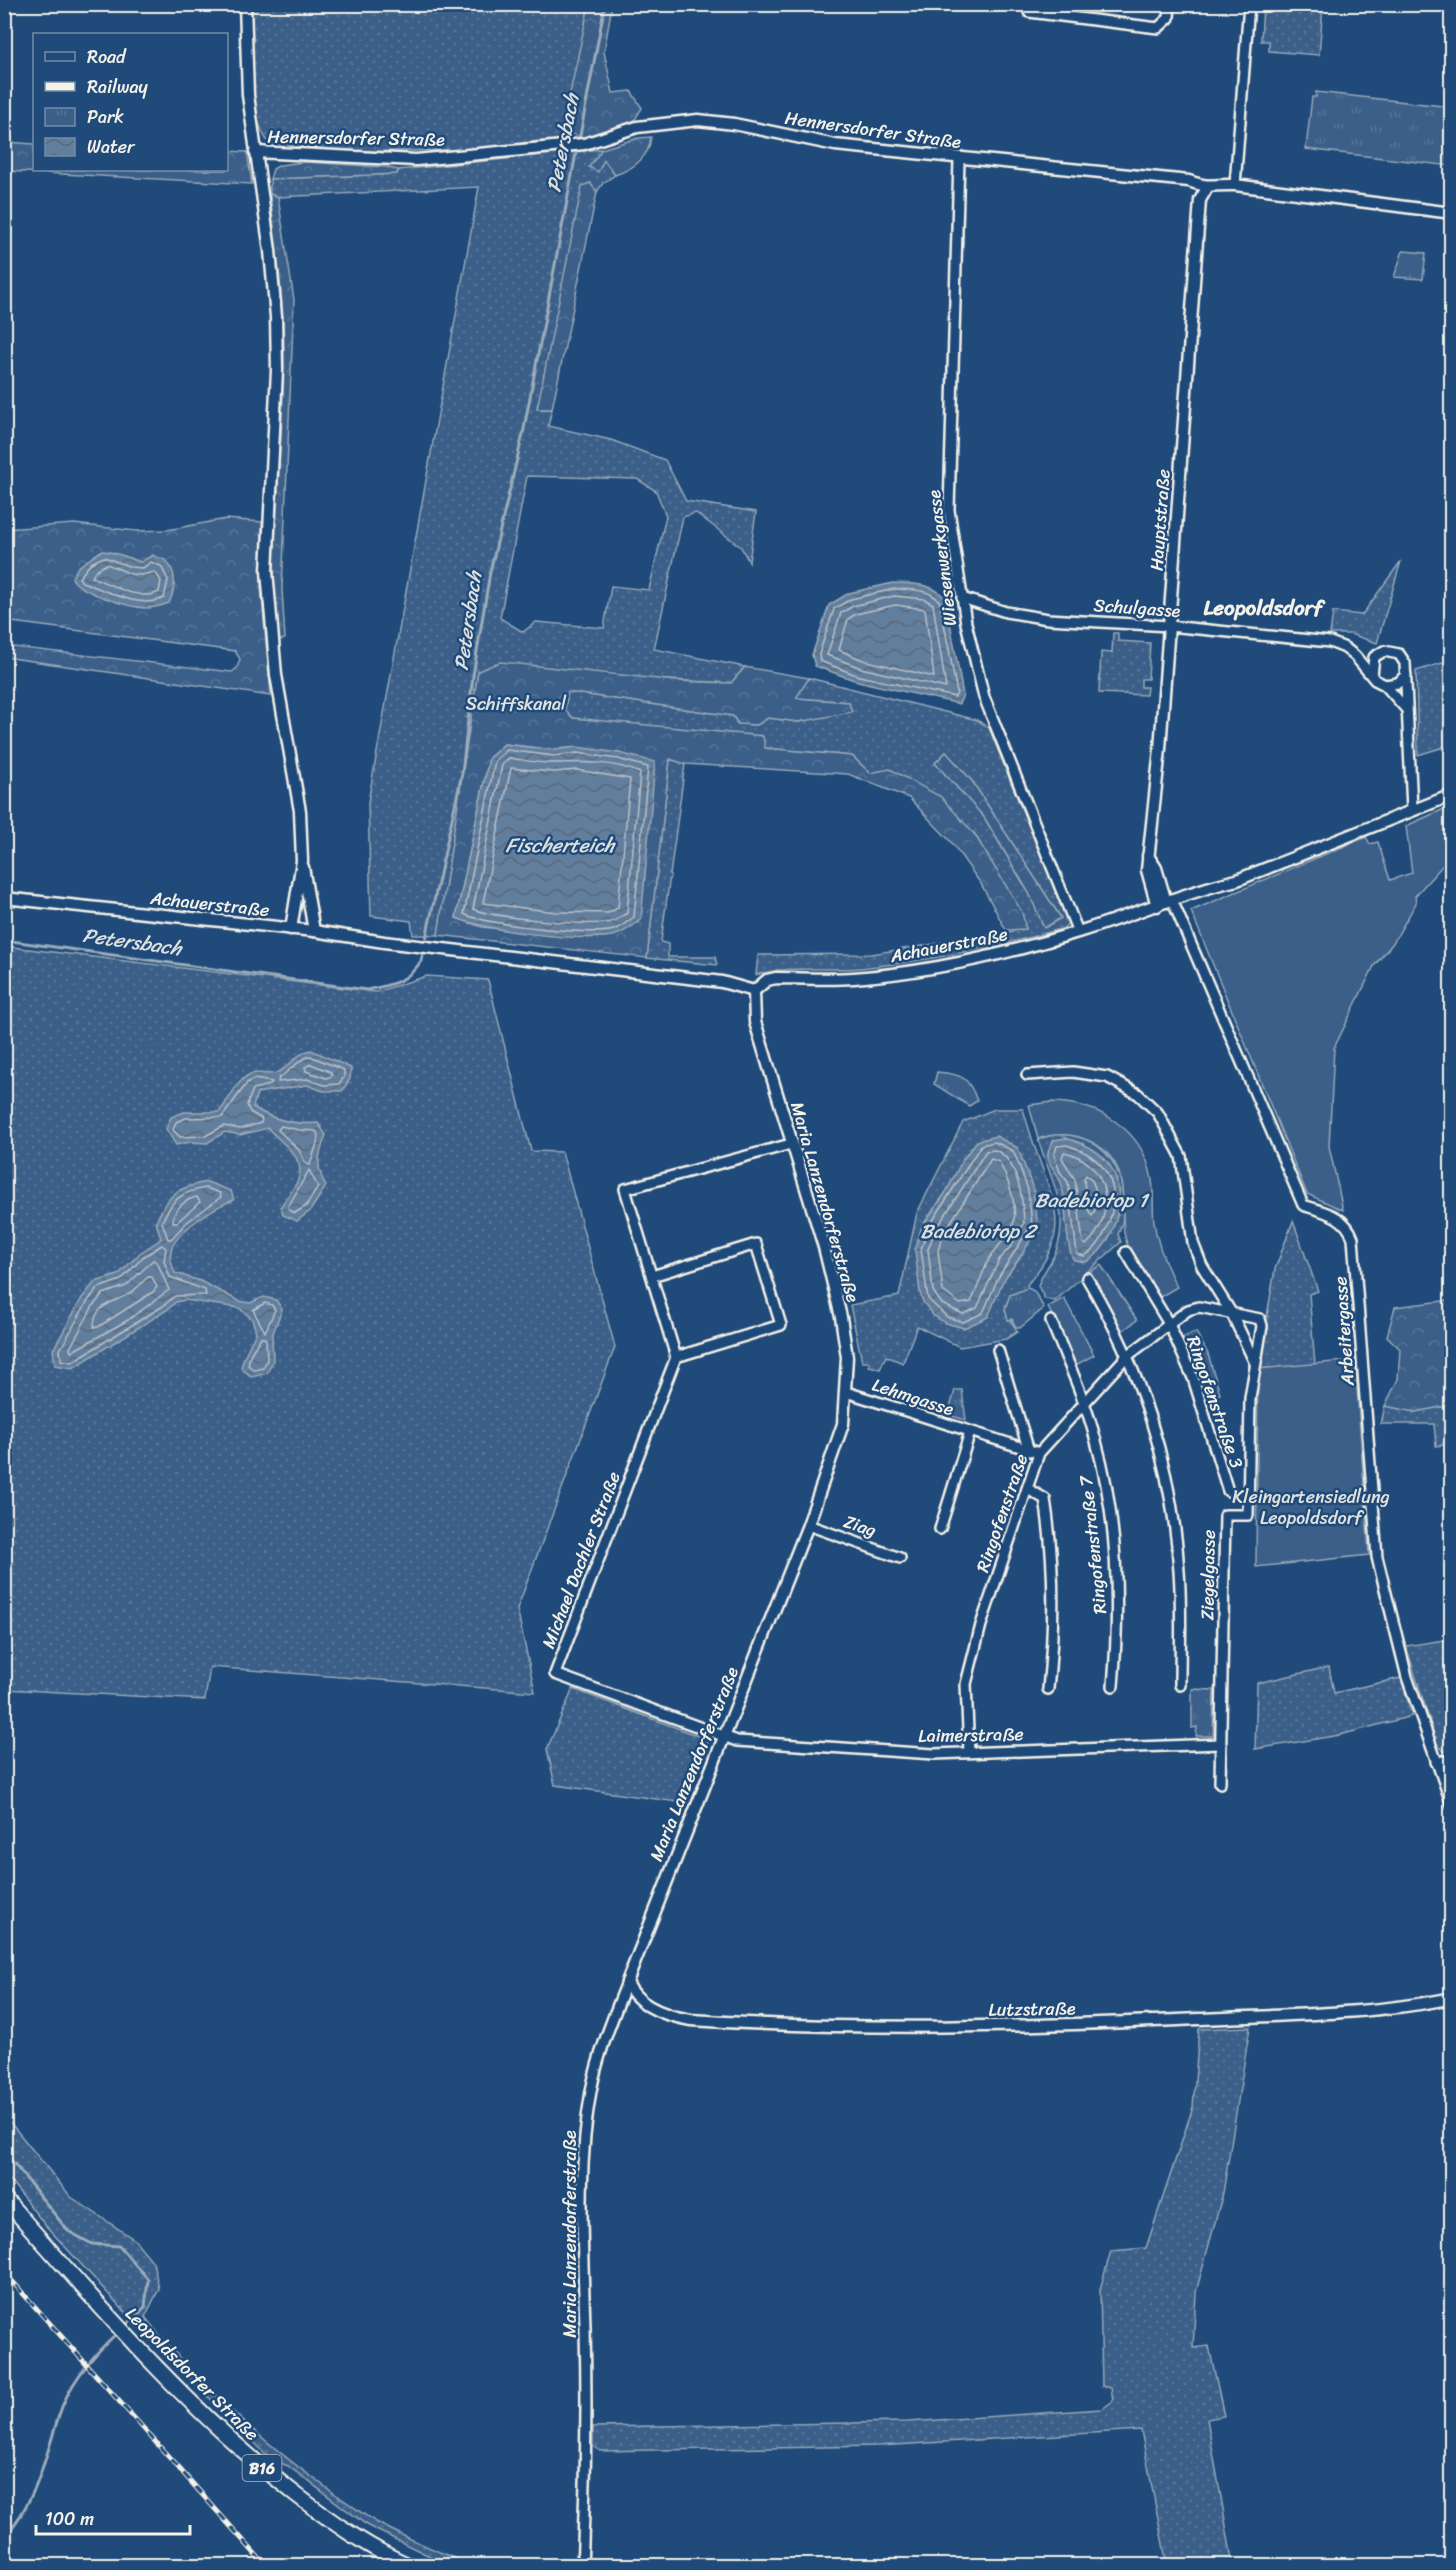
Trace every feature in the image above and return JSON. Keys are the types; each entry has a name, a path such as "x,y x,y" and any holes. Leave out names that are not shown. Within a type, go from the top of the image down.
{"main road":[{"name":"Leopoldsdorfer Straße","path":"4,2198 135,2344 196,2407 266,2471 331,2522 410,2565"}],"street":[{"path":"245,4 248,94 276,317 277,370 268,528 268,598 276,675 300,811 302,861 314,931"},
{"path":"1027,4 1029,12 1158,28 1169,18 1170,4"},
{"path":"1235,185 1249,4"},
{"name":"Hennersdorfer Straße","path":"255,152 416,160 564,147 584,144 637,127 698,120 734,124 835,145 959,160 1189,181 1208,188 1221,184 1235,185 1452,213"},
{"name":"Wiesenwerkgasse","path":"959,160 949,510 962,598 972,657 984,697 1078,932"},
{"name":"Hauptstraße","path":"1165,903 1156,868 1148,856 1160,748 1200,200 1208,188"},
{"name":"Schulgasse","path":"962,598 1006,612 1048,619 1168,626 1330,642 1345,648 1385,685 1407,710"},
{"path":"1372,675 1374,657 1389,650 1402,658 1406,675 1412,809"},
{"path":"1385,685 1398,683 1406,675"},
{"name":"Achauerstraße","path":"4,898 314,931 412,946 722,982 754,992 767,980 776,978 852,978 920,970 1024,948 1237,880 1452,795"},
{"path":"291,929 302,861"},
{"name":"Arbeitergasse","path":"1165,903 1303,1205 1341,1219 1349,1227 1353,1238 1377,1557 1407,1677 1452,1805"},
{"name":"Maria Lanzendorferstraße","path":"582,2565 587,2403 583,2227 586,2137 594,2079 627,1982 808,1525 840,1435 846,1392 847,1357 841,1317 824,1247 755,1022 754,992"},
{"path":"1027,1075 1073,1071 1107,1077 1138,1094 1158,1113 1181,1156 1193,1243 1202,1266 1232,1314 1255,1363"},
{"path":"652,1276 756,1244 781,1325 676,1357 625,1189 791,1144"},
{"name":"Ringofenstraße 3","path":"1126,1252 1169,1324 1199,1395 1228,1491"},
{"path":"1087,1278 1126,1357 1157,1437 1168,1486 1179,1570 1180,1685"},
{"name":"Ringofenstraße","path":"969,1752 966,1684 981,1625 1028,1489 1034,1452 1126,1357 1169,1324 1198,1307 1260,1319"},
{"name":"Ziegelgasse","path":"1220,1783 1225,1515 1248,1515 1250,1398 1262,1326 1260,1319"},
{"name":"Ringofenstraße 7","path":"1051,1321 1084,1402 1097,1442 1114,1553 1117,1609 1113,1686"},
{"path":"998,1350 1034,1452"},
{"name":"Michael Dachler Straße","path":"676,1357 555,1674 723,1736"},
{"name":"Lehmgasse","path":"846,1392 1034,1452"},
{"name":"Lehmgasse","path":"940,1528 970,1432"},
{"path":"1028,1489 1045,1499 1051,1537 1055,1618 1047,1689"},
{"name":"Ziag","path":"808,1525 900,1558"},
{"name":"Laimerstraße","path":"723,1736 737,1741 760,1743 934,1754 1221,1744"},
{"path":"1436,1762 1452,1760"},
{"name":"Lutzstraße","path":"627,1982 636,1998 672,2017 718,2022 862,2026 1085,2024 1399,2006 1452,1998"}],"green space":[{"path":"252,5 589,5 562,141 493,149 356,152 269,143 261,130 253,96"},
{"path":"589,5 612,5 604,52 613,93 631,91 642,108 634,121 585,139 562,130"},
{"path":"1263,5 1323,5 1319,55 1269,51 1269,41 1261,41"},
{"path":"1316,92 1451,107 1451,166 1306,149 1312,97 1316,97"},
{"path":"651,137 643,157 628,169 615,175 604,160 598,172 589,167 602,149 638,138"},
{"path":"5,142 33,144 33,171 228,171 228,151 247,152 252,184 5,171"},
{"path":"602,149 590,168 604,160 615,175 603,183 597,192 590,184 537,409 552,409 548,426 611,440 665,460 686,501 756,512 749,562 741,547 696,513 683,517 654,649 745,667 731,683 478,671 438,935 413,935 411,921 371,916 368,802 479,187 278,197 270,194 270,179 397,174 398,170","holes":["527,476 637,479 656,491 666,516 649,590 611,586 604,628 536,622 523,632 500,618"]},
{"path":"304,162 386,167 398,170 397,174 270,179 273,169 280,165"},
{"path":"590,183 597,192 552,409 537,409 582,186"},
{"path":"270,194 278,197 294,300 282,589 285,639 277,641 274,569 284,333"},
{"path":"1403,251 1426,253 1423,279 1394,277"},
{"path":"226,519 262,522 261,588 271,696 5,657 5,646 232,672 237,668 240,659 235,651 5,621 5,529 74,524 136,531 167,530"},
{"path":"1401,561 1377,643 1350,634 1330,634 1333,612 1362,615"},
{"path":"1113,633 1118,633 1118,641 1150,643 1148,679 1141,679 1141,687 1147,687 1146,695 1099,693 1101,652 1112,653"},
{"name":"Schiffskanal","path":"500,662 676,681 731,683 745,667 809,678 796,698 849,702 852,712 799,722 768,718 757,725 738,724 733,716 568,692 565,710 573,718 763,736 765,748 852,756 870,773 890,769 941,797 975,835 1022,912 1026,929 1006,930 981,884 952,843 909,798 848,774 685,764 670,759 647,958 438,935 478,671","holes":["505,744 554,750 576,747 555,935 482,927 456,918 489,758"]},
{"path":"1442,663 1451,667 1451,757 1444,747 1418,755 1416,671"},
{"path":"809,678 977,720 989,728 1068,923 1064,928 989,947 913,961 848,969 781,970 756,975 758,955 872,954 1026,929 975,834 870,773 852,756 765,748 573,718 565,710 567,692 733,716 738,724 757,725 768,718 799,722 849,702 795,698","holes":["946,752 972,781 1061,918 1044,927 1029,893 984,817 935,763"]},
{"path":"946,752 972,781 1061,918 1044,928 1029,893 984,817 935,763"},
{"path":"670,759 685,764 661,942 668,944 668,957 715,957 717,965 647,958"},
{"path":"1451,806 1451,856 1415,896 1416,903 1393,943 1374,966 1334,1048 1329,1146 1343,1210 1307,1194 1191,911 1366,837 1370,844 1378,842 1390,880 1412,873 1406,826"},
{"path":"4,946 376,992 427,976 488,980 531,1151 562,1152 615,1347 517,1609 535,1692 210,1667 205,1700 5,1689"},
{"path":"937,1072 963,1078 971,1087 977,1101 969,1106 934,1084"},
{"path":"1052,1102 1069,1103 1101,1113 1115,1121 1138,1144 1146,1158 1151,1175 1157,1238 1177,1287 1160,1297 1131,1252 1124,1230 1121,1181 1110,1157 1090,1141 1077,1137 1064,1135 1038,1139 1029,1105"},
{"path":"995,1109 1023,1109 1055,1210 1054,1238 1049,1252 1027,1285 1028,1288 1010,1295 1005,1309 1017,1332 1006,1339 960,1347 917,1326 903,1363 886,1356 880,1369 869,1366 869,1362 862,1362 850,1305 899,1296 917,1213 963,1122"},
{"name":"Badebiotop 1","path":"1057,1134 1085,1139 1105,1153 1118,1174 1122,1187 1123,1211 1118,1234 1121,1242 1055,1301 1045,1299 1038,1286 1057,1248 1061,1220 1060,1206 1038,1139"},
{"path":"1293,1221 1318,1291 1309,1294 1315,1365 1258,1369 1275,1269"},
{"path":"1101,1265 1137,1320 1121,1332 1088,1273"},
{"path":"1028,1288 1034,1291 1044,1308 1020,1328 1016,1328 1012,1319 1008,1320 1005,1309 1010,1295"},
{"path":"1064,1298 1094,1355 1076,1365 1048,1307"},
{"path":"1451,1300 1451,1405 1415,1412 1385,1406 1398,1379 1400,1349 1387,1336 1395,1307"},
{"path":"1196,1332 1208,1354 1220,1394 1206,1399 1182,1338"},
{"name":"Kleingartensiedlung Leopoldsdorf","path":"1355,1360 1369,1555 1256,1567 1258,1369"},
{"path":"955,1390 962,1390 966,1420 948,1415"},
{"path":"1451,1405 1451,1444 1436,1446 1434,1424 1381,1424 1385,1406 1415,1412"},
{"path":"1451,1639 1451,1752 1444,1751 1437,1744 1406,1646"},
{"path":"1329,1667 1334,1693 1401,1678 1412,1716 1340,1735 1255,1749 1257,1683"},
{"path":"573,1689 709,1740 685,1803 555,1785 547,1749"},
{"path":"1192,1689 1214,1690 1213,1736 1196,1736 1197,1727 1192,1728"},
{"path":"1250,2027 1223,2193 1196,2292 1193,2348 1209,2346 1224,2416 1207,2419 1233,2565 1167,2565 1141,2430 879,2446 600,2451 593,2446 593,2427 908,2422 1102,2409 1113,2401 1111,2388 1102,2386 1100,2289 1111,2251 1146,2248 1193,2107 1199,2029"},
{"path":"4,2115 71,2197 135,2240 153,2262 159,2289 145,2317 209,2388 280,2452 364,2515 411,2540 471,2565 448,2565 368,2526 288,2466 271,2459 147,2336 46,2226 5,2174"}],"water":[{"path":"101,551 116,553 141,562 153,555 165,560 174,576 173,593 169,603 151,608 137,607 104,598 76,583 72,578 78,567"},
{"path":"893,583 929,587 946,600 963,695 959,704 857,681 815,666 812,655 829,605 849,593"},
{"name":"Fischerteich","path":"504,744 554,750 576,747 619,753 655,762 641,920 616,935 576,937 512,931 456,918 489,758"},
{"path":"311,1050 351,1068 350,1079 342,1091 323,1091 307,1085 257,1093 253,1107 284,1121 318,1123 326,1135 321,1149 319,1167 326,1186 310,1211 297,1221 283,1215 281,1206 297,1182 300,1173 297,1159 268,1128 240,1135 225,1132 207,1143 190,1142 176,1145 166,1129 171,1117 184,1112 219,1112 237,1085 248,1075 276,1073 301,1054"},
{"name":"Badebiotop 2","path":"996,1136 1018,1148 1033,1189 1038,1226 1023,1253 1003,1281 988,1317 964,1328 945,1323 933,1315 923,1302 915,1249 922,1226 946,1192 963,1159 977,1141"},
{"name":"Badebiotop 1","path":"1066,1138 1086,1146 1103,1157 1117,1181 1119,1194 1116,1220 1105,1245 1086,1262 1074,1260 1071,1255 1062,1186 1048,1159 1054,1140"},
{"path":"207,1182 231,1191 234,1200 209,1212 184,1231 171,1248 172,1266 175,1273 200,1281 239,1301 250,1303 264,1297 276,1300 282,1309 272,1336 273,1361 267,1373 252,1377 241,1368 256,1332 252,1319 239,1308 185,1300 176,1302 167,1310 73,1368 55,1365 53,1350 82,1298 95,1282 118,1275 140,1253 161,1239 156,1222 175,1193 188,1186"}],"waterway":[{"name":"Petersbach","path":"579,141 605,4"},
{"name":"Petersbach","path":"4,940 367,990 398,982 416,968 421,961 462,773 473,676 490,572 523,434 577,148"},
{"name":"Petersbach","path":"4,2151 68,2231 92,2244 119,2246 148,2279 145,2307 125,2326"},
{"name":"Petersbach","path":"4,2537 15,2524 32,2495 63,2403 75,2381 91,2360 118,2332"}],"railway":[{"path":"4,2272 266,2566"}],"district":[{"name":"Leopoldsdorf","path":"1263,608"}]}
